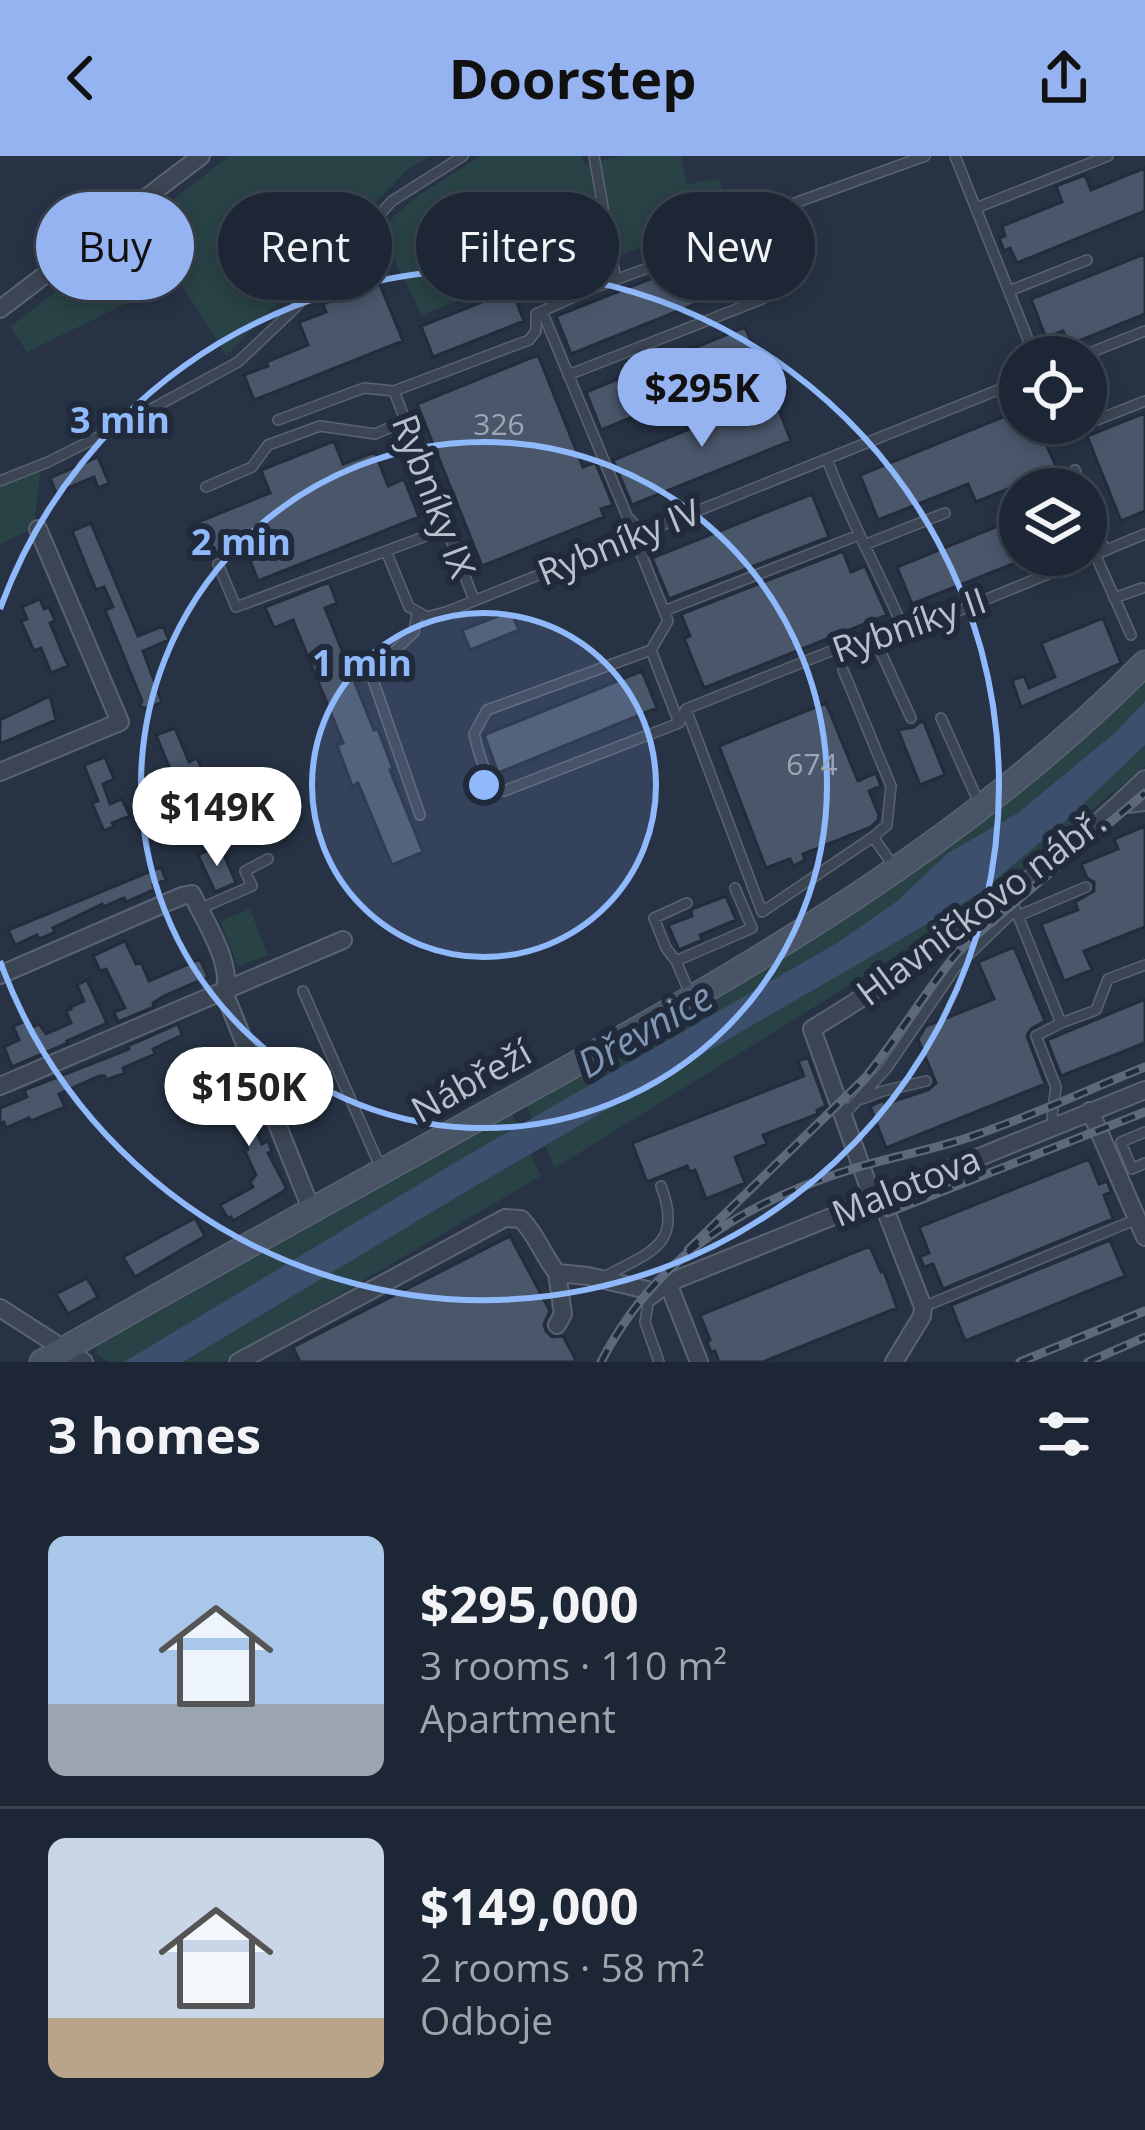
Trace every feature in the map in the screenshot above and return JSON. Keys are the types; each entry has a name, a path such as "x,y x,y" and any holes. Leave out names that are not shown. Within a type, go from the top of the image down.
{"street":[{"path":"0,309 201,156"},
{"path":"0,772 119,722 38,529"},
{"name":"Nábřeží","path":"42,1362 75,1355 312,1211 753,963 981,808 1053,750 1145,663"},
{"name":"Hlavničkovo nábř.","path":"849,1109 812,1029 1015,907 1145,779"},
{"path":"1118,805 1145,802"},
{"path":"0,975 192,894 229,978 224,992 312,1211"},
{"path":"0,1086 343,940"},
{"name":"Malotova","path":"649,1297 668,1283 1145,1090"},
{"path":"849,1109 877,1198 923,1307 894,1362"},
{"path":"1090,1111 1145,1237"},
{"path":"238,1362 506,1218 520,1219 530,1228 557,1273 563,1314 557,1325"},
{"path":"557,1273 647,1290 649,1297"},
{"path":"668,1283 699,1362"},
{"path":"0,1308 75,1355"}],"lane":[{"path":"0,481 118,427 238,362 292,311 392,201 463,156"},
{"path":"594,156 600,192"},
{"path":"619,279 736,235 782,208 925,156"},
{"path":"955,156 1027,336"},
{"path":"976,208 1108,156"},
{"path":"1009,291 1088,260"},
{"path":"278,419 364,388 394,391 529,340 536,331 536,314 568,300"},
{"path":"568,375 759,300"},
{"path":"542,311 638,535 668,621 650,650 487,710 474,734 481,762 490,782 504,791 680,723 686,709"},
{"path":"1107,346 1145,331"},
{"name":"Rybníky IV","path":"417,613 427,617 474,600 999,389"},
{"name":"Rybníky IX","path":"394,391 474,600"},
{"path":"1107,416 1145,401"},
{"path":"206,487 252,467 268,445 320,426 375,434 406,422"},
{"path":"827,459 901,623"},
{"path":"664,611 945,513"},
{"name":"Rybníky II","path":"1107,549 1145,534"},
{"path":"218,564 236,607 426,536"},
{"path":"386,551 409,607 417,613 414,632 371,674 420,815"},
{"path":"1107,575 1131,635"},
{"name":"Rybníky II","path":"686,709 901,623 934,621 1042,576"},
{"path":"1114,598 1142,588"},
{"path":"873,635 910,718"},
{"path":"650,650 680,723"},
{"path":"686,709 762,911 887,825 891,785 843,670"},
{"path":"941,718 981,808"},
{"path":"873,837 895,868"},
{"path":"199,909 252,886 245,871 268,859"},
{"path":"849,1109 886,1070 956,967 1015,907 1086,887"},
{"path":"676,962 752,928 735,888"},
{"path":"687,903 654,918 693,999"},
{"path":"1015,907 1061,1023"},
{"path":"1055,1125 1056,1087 1036,1036 1096,1010 1108,979 1145,965"},
{"path":"303,991 382,1171"},
{"path":"849,1109 883,1091 926,1081"},
{"path":"1145,1132 1121,1142 1132,1169 1145,1163"},
{"path":"599,1280 646,1256 662,1241 670,1210 661,1186"},
{"path":"923,1307 1137,1219"},
{"path":"649,1297 645,1322 659,1362"}],"green space":[{"path":"229,156 430,156 407,170 386,192 218,192 218,300 280,300 226,356 192,300 194,192 183,192"},
{"path":"481,156 582,156 584,164 623,156 681,156 687,184 719,179 722,192 643,192 643,246 619,256 619,192 424,192"},
{"path":"416,197 416,300 461,300 422,315 392,256 392,218"},
{"path":"45,300 133,300 27,352 10,327"},
{"path":"41,469 33,528 0,545 0,487"},
{"path":"1145,674 1145,766 977,906 555,1168 525,1102 749,973"},
{"path":"250,909 268,955 238,966 220,921"},
{"path":"511,1110 541,1176 224,1362 109,1362 97,1355 97,1346 117,1336 116,1331 129,1324 132,1327"}],"water":[{"path":"1145,701 1145,745 1062,824 977,895 183,1362 124,1362 461,1159 837,943 896,902 948,853 1018,813 1117,731"}],"building":[{"path":"1145,168 1145,211 1017,263 1010,248 1004,251 999,238 1005,236 1002,226 1062,202 1056,186 1085,175 1091,190"},
{"path":"1145,254 1145,314 1091,336 1065,336 1063,331 1045,336 1031,299"},
{"path":"643,282 643,300 706,300 571,354 556,316 597,300 619,300 619,291"},
{"path":"386,300 403,341 254,400 244,375 308,345 299,322 326,312 323,304"},
{"path":"487,300 516,300 524,321 433,357 421,326"},
{"path":"745,327 761,365 601,430 586,392"},
{"path":"538,355 583,467 597,466 613,505 601,509 604,517 482,566 417,404"},
{"path":"773,395 791,441 632,505 613,460"},
{"path":"1145,413 1145,511 1121,521 1107,486 1107,468 1100,468 1090,444 1107,444 1107,428"},
{"path":"999,419 999,444 1046,444 1057,468 999,468 999,493 976,502 968,484 878,520 860,475"},
{"path":"334,441 343,464 375,452 388,486 404,479 419,517 258,581 243,542 206,557 193,524 270,493 261,470"},
{"path":"98,457 109,483 98,488 94,477 56,493 50,478"},
{"path":"812,494 829,537 669,599 652,558"},
{"path":"91,523 138,636 163,626 169,640 143,651 162,702 147,709 140,706 105,610 113,607 104,587 96,590 72,531"},
{"path":"999,526 999,569 912,604 897,567"},
{"path":"843,551 851,572 865,566 887,615 704,688 684,638 690,636 681,614"},
{"path":"329,582 337,603 325,608 374,730 378,729 423,852 392,865 358,783 352,786 337,745 343,743 293,620 274,628 265,607"},
{"path":"40,599 55,621 50,623 68,666 51,673 41,648 34,651 21,621 27,619 22,607"},
{"path":"511,611 519,630 470,650 462,630"},
{"path":"1103,618 1121,663 1021,707 1012,680 1024,676 1029,688 1055,677 1041,643"},
{"path":"642,671 657,708 498,773 484,735"},
{"path":"50,696 56,720 0,744 0,720"},
{"path":"826,703 858,781 876,773 881,786 869,791 878,820 803,854 805,860 793,866 790,859 766,868 719,746"},
{"path":"923,720 945,775 920,785 898,730"},
{"path":"175,728 189,762 197,758 205,776 169,791 174,779 156,735"},
{"path":"105,757 114,779 103,784 110,804 122,799 130,816 104,831 84,765"},
{"path":"1145,826 1145,927 1084,951 1092,970 1064,981 1041,924 1078,910 1075,902 1094,891 1094,882 1081,864 1118,849 1114,839"},
{"path":"220,845 236,883 215,892 198,855"},
{"path":"161,867 166,880 153,885 155,889 126,902 124,898 102,904 53,928 55,932 15,945 8,930"},
{"path":"726,896 736,920 679,950 668,925"},
{"path":"125,941 149,981 200,959 208,977 118,1022 114,1012 125,1008 106,969 100,971 93,956"},
{"path":"1014,947 1045,1021 1027,1036 1045,1084 886,1148 870,1106 928,1090 936,1083 918,1039 926,1026 994,999 978,962"},
{"path":"87,980 107,1023 12,1067 4,1047 19,1040 13,1026 25,1021 29,1029 39,1024 46,1034 71,1023 66,1011 84,1001 77,985"},
{"path":"1145,999 1145,1043 1061,1076 1047,1040"},
{"path":"178,1024 182,1035 123,1068 125,1073 106,1080 99,1076 59,1094 65,1107 6,1128 4,1122 0,1124 0,1108 27,1097 24,1090 129,1049"},
{"path":"808,1057 826,1106 818,1114 763,1135 767,1144 735,1157 745,1183 706,1199 695,1170 690,1172 687,1166 647,1182 632,1143 804,1076 798,1061"},
{"path":"232,1059 256,1117 251,1119 262,1144 268,1141 272,1152 268,1153 286,1187 233,1221 220,1205 253,1187 250,1182 256,1175 215,1066"},
{"path":"1089,1159 1099,1184 1107,1181 1111,1192 1104,1195 1113,1219 943,1289 933,1264 924,1267 920,1257 929,1253 919,1227"},
{"path":"195,1218 205,1236 135,1277 123,1257"},
{"path":"510,1236 550,1311 546,1331 552,1337 563,1336 577,1362 300,1362 293,1347"},
{"path":"1110,1240 1125,1276 965,1341 951,1305"},
{"path":"870,1246 897,1308 763,1362 719,1362 715,1351 711,1352 700,1315"},
{"path":"87,1278 98,1297 68,1314 56,1294"}],"railway":[{"path":"688,1250 865,1078 963,946 1145,793"},
{"path":"601,1362 622,1326 674,1265 704,1240 772,1200 864,1165 973,1136 1145,1067"},
{"path":"887,1213 1145,1112"},
{"path":"1020,1362 1145,1311"},
{"path":"1088,1362 1145,1337"}],"water label":[{"name":"Dřevnice","path":"645,1030"}]}
